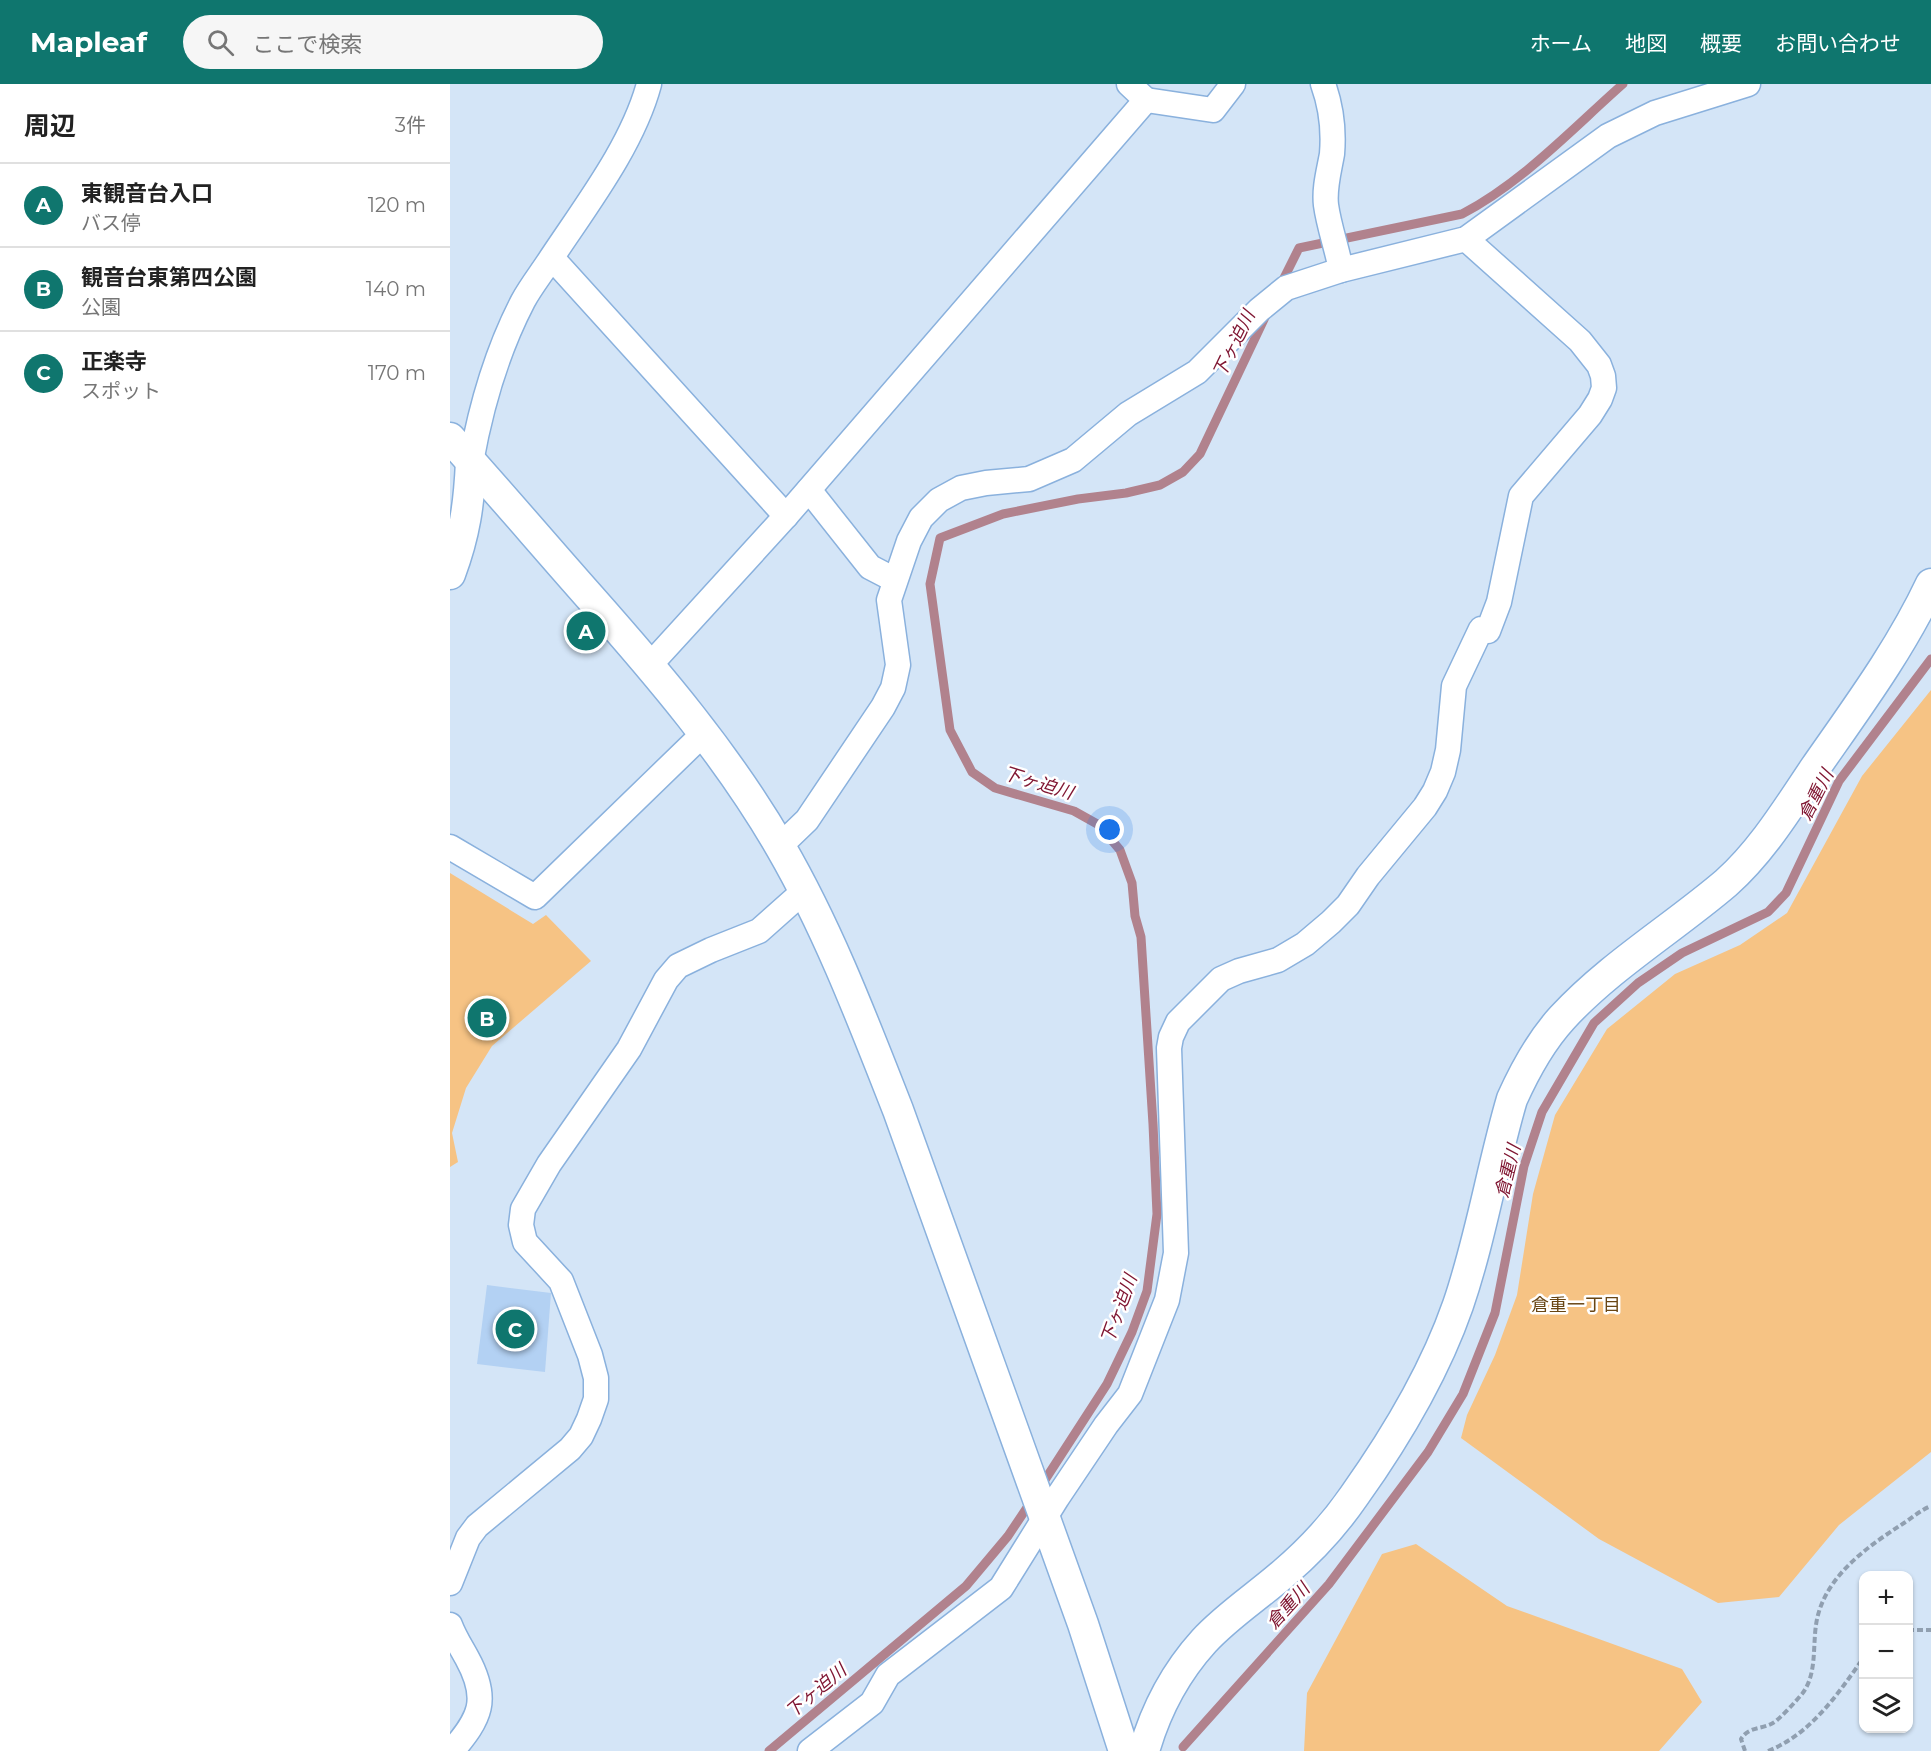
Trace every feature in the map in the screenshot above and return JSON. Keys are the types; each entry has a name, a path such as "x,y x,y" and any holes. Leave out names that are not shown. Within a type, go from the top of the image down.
{"street":[{"path":"650,665 809,490 1138,92 1213,110 1233,84"},
{"path":"1323,84 1329,99 1332,126 1332,151 1326,204 1340,266"},
{"path":"780,846 807,820 884,707 893,688 898,665 888,606 909,541 921,518 939,500 961,488 1029,479 1073,460 1128,414 1197,372 1259,310 1286,288 1340,266 1466,239 1608,136 1655,113 1748,84"},
{"path":"450,574 460,549 470,504 471,462 478,420 496,362 524,300 608,175 653,87"},
{"path":"810,1751 872,1703 888,1675 1001,1588 1106,1425 1131,1394 1167,1300 1176,1253 1171,1037 1178,1022 1221,979 1239,971 1278,960 1305,944 1331,922 1348,905 1440,782 1448,750 1454,686 1480,628 1488,631 1499,602 1521,496 1590,415 1604,388 1599,365 1581,341 1466,239"},
{"path":"552,258 786,516"},
{"path":"450,438 650,665 738,780 780,846 804,891 869,1034 898,1110 1083,1624 1124,1751"},
{"path":"809,490 863,561 877,573 895,580"},
{"path":"1144,1751 1151,1726 1165,1695 1184,1666 1205,1639 1309,1550 1333,1525 1417,1398 1440,1352 1458,1304 1512,1099 1541,1044 1561,1019 1621,964 1727,882 1770,834 1869,691 1931,584"},
{"path":"450,847 536,897 703,734"},
{"path":"450,1583 468,1538 477,1526 570,1449 581,1436 596,1399 596,1378 586,1344 561,1281 525,1242 521,1225 524,1209 549,1164 629,1049 666,980 678,966 759,931 804,891"},
{"path":"450,1625 474,1671 480,1688 480,1706 474,1722 452,1751"}],"path":[{"path":"1744,1751 1741,1739 1744,1734 1749,1730 1773,1723 1802,1693 1812,1676 1813,1640 1818,1613 1834,1582 1852,1562 1882,1537 1931,1506"},
{"path":"1913,1630 1931,1630"},
{"path":"1768,1751 1793,1738 1818,1716 1835,1698 1859,1663"}],"shaded area":[{"path":"1931,690 1931,1452 1839,1525 1779,1597 1718,1603 1599,1539 1461,1438 1467,1415 1495,1355 1517,1295 1533,1194 1555,1115 1607,1029 1675,974 1740,945 1787,913 1862,776"},
{"path":"450,873 533,924 546,915 591,961 492,1046 466,1088 452,1133 458,1162 450,1167"},
{"path":"1416,1544 1507,1606 1682,1669 1702,1702 1659,1751 1304,1751 1307,1693 1382,1554"}],"building":[{"path":"487,1285 551,1293 545,1372 477,1364"}],"waterway":[{"name":"下ヶ迫川","path":"1281,284 1299,248 1462,214 1506,187 1526,171 1623,84"},
{"name":"下ヶ迫川","path":"1041,1486 1107,1384 1132,1332 1147,1291 1157,1214 1141,937 1135,916 1132,883 1120,850 1099,825 1074,811 995,788 972,772 950,730 930,584 940,538 1003,514 1078,499 1126,493 1160,485 1183,472 1200,454 1267,313"},
{"name":"倉重川","path":"1183,1747 1329,1584 1428,1452 1463,1394 1495,1313 1524,1166 1542,1112 1594,1023 1638,983 1682,953 1768,912 1786,893 1839,781 1931,659"},
{"name":"下ヶ迫川","path":"769,1751 966,1586 1008,1536 1032,1500"}],"place":[{"name":"東観音台入口","path":"586,631"},
{"name":"観音台東第四公園","path":"487,1018"},
{"name":"正楽寺","path":"515,1329"}],"district":[{"name":"倉重一丁目","path":"1576,1305"}]}
